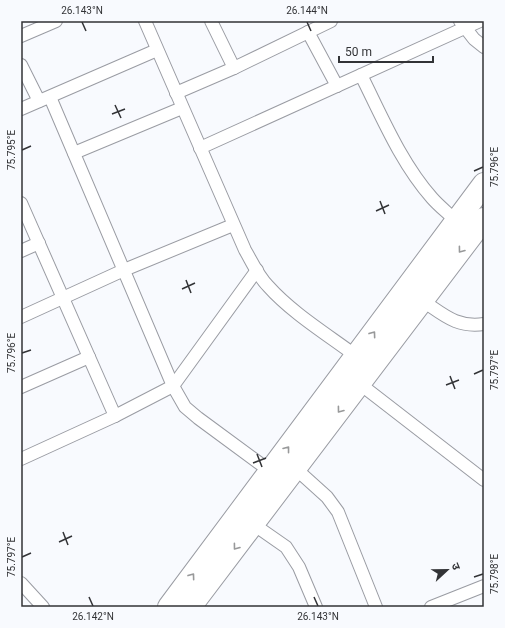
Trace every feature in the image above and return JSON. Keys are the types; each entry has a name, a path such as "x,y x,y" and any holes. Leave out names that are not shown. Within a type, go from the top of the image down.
{"highway":[{"path":"169,607 484,184"},
{"path":"190,607 484,219"}],"street":[{"path":"21,36 56,21"},
{"path":"145,21 244,250 256,270 268,286 290,306 356,356"},
{"path":"211,21 234,68"},
{"path":"176,93 234,68 331,21"},
{"path":"200,148 361,75 462,25 480,21"},
{"path":"462,25 484,47"},
{"path":"308,32 337,86"},
{"path":"21,109 157,50"},
{"path":"21,65 44,99 74,154 173,386 185,407 270,471"},
{"path":"361,75 413,174 432,198 456,221"},
{"path":"74,154 182,108"},
{"path":"21,203 115,416"},
{"path":"21,317 124,270 234,225"},
{"path":"21,251 39,243"},
{"path":"21,459 115,416 173,386 256,270"},
{"path":"423,301 452,320 469,326 484,324"},
{"path":"21,386 89,357"},
{"path":"360,384 484,480"},
{"path":"296,469 327,497 338,512 376,607"},
{"path":"253,524 286,547 299,567 316,607"},
{"path":"21,583 43,607"},
{"path":"431,607 484,586"}]}
